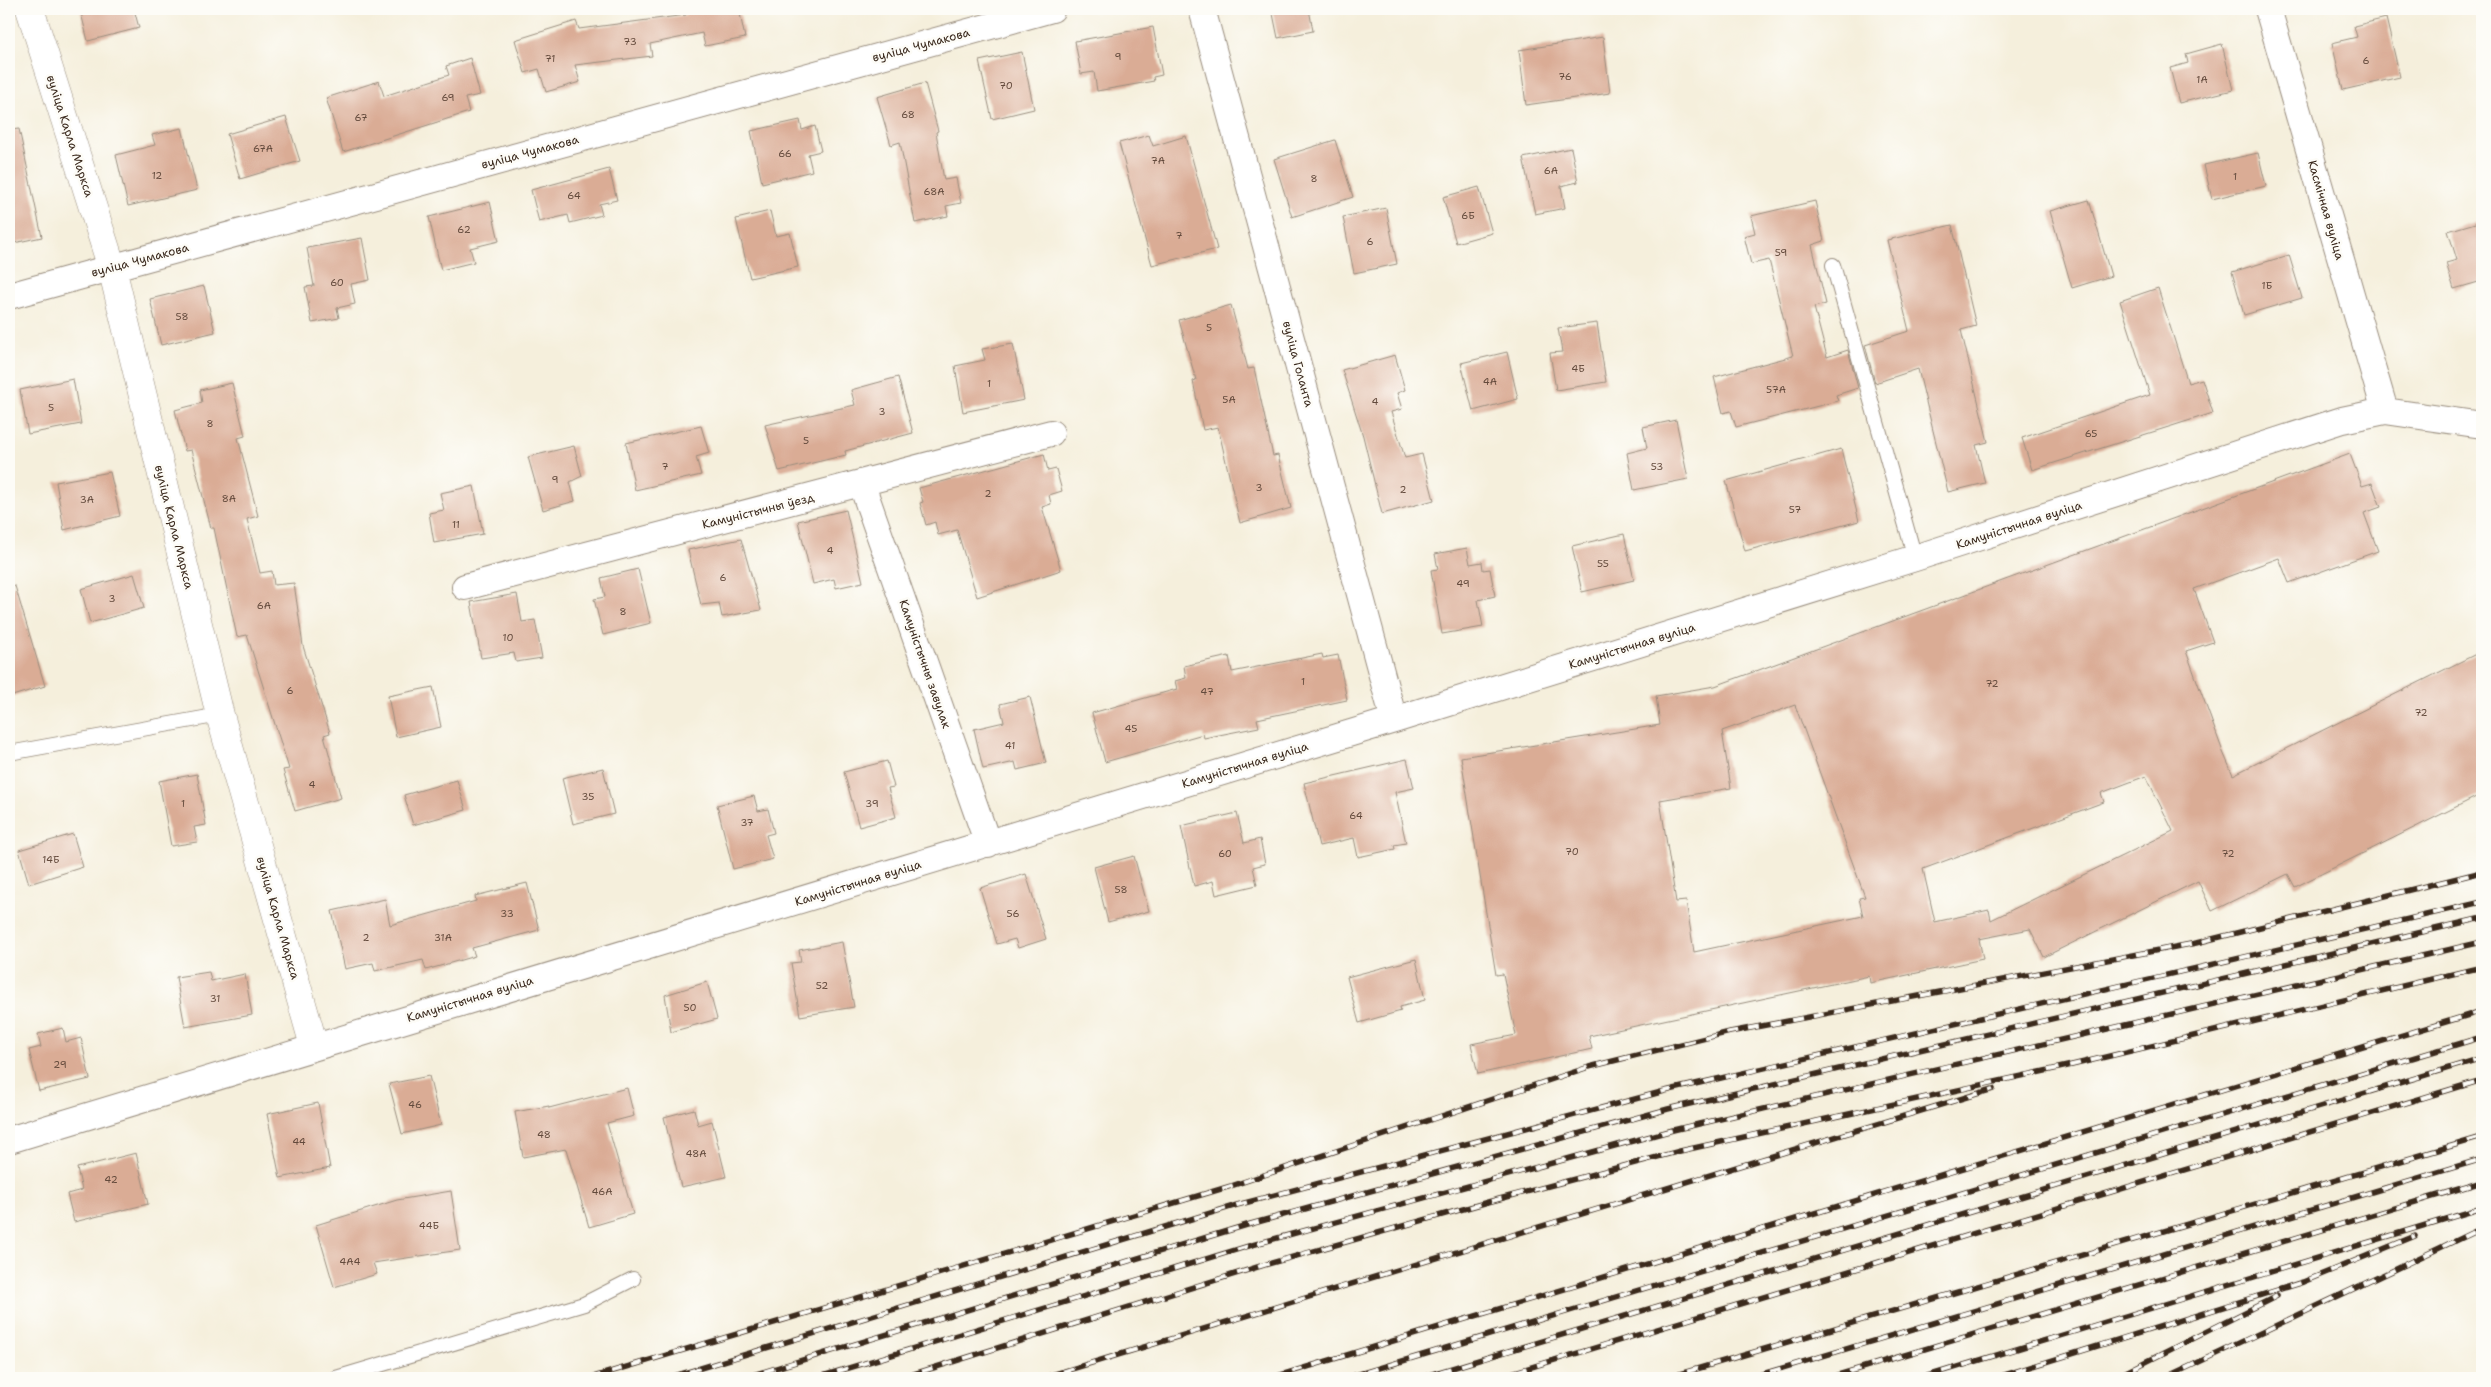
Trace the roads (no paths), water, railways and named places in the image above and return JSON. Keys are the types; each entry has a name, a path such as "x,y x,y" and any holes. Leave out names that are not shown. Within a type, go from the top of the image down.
{"street":[{"name":"вуліца Карла Маркса","path":"30,9 112,268 220,715 314,1046"},
{"name":"вуліца Чумакова","path":"9,296 1052,9"},
{"name":"вуліца Голанта","path":"1202,9 1394,720"},
{"name":"Касмічная вуліца","path":"2268,9 2385,411"},
{"name":"Камуністычная вуліца","path":"9,1140 1394,720 1915,558 2342,420 2385,411 2482,425"},
{"name":"Камуністычны ўезд","path":"465,587 1051,433"},
{"name":"Камуністычны завулак","path":"862,484 988,844"}],"lane":[{"path":"1833,265 1915,558"},
{"path":"9,753 220,715"},
{"path":"336,1378 584,1304 632,1279"}],"railway":[{"path":"590,1378 1231,1186 1589,1067 1730,1032 2196,943 2482,872"},
{"path":"668,1378 1237,1205 1665,1091 2482,902"},
{"path":"743,1378 1247,1225 1668,1109 2482,918"},
{"path":"816,1378 1252,1245 1673,1130 2482,942"},
{"path":"901,1378 1264,1265 1488,1202 1680,1151 2072,1065 2482,967"},
{"path":"1271,1378 2482,1011"},
{"path":"1346,1378 2482,1037"},
{"path":"1419,1378 2482,1058"},
{"path":"1495,1378 2482,1080"},
{"path":"1042,1378 1993,1089"},
{"path":"1666,1378 2482,1137"},
{"path":"1749,1378 2482,1159"},
{"path":"1828,1378 2482,1182"},
{"path":"1921,1378 2482,1208"},
{"path":"2165,1378 2482,1228"},
{"path":"1995,1378 2303,1282 2415,1236"},
{"path":"2114,1378 2277,1296"}]}
